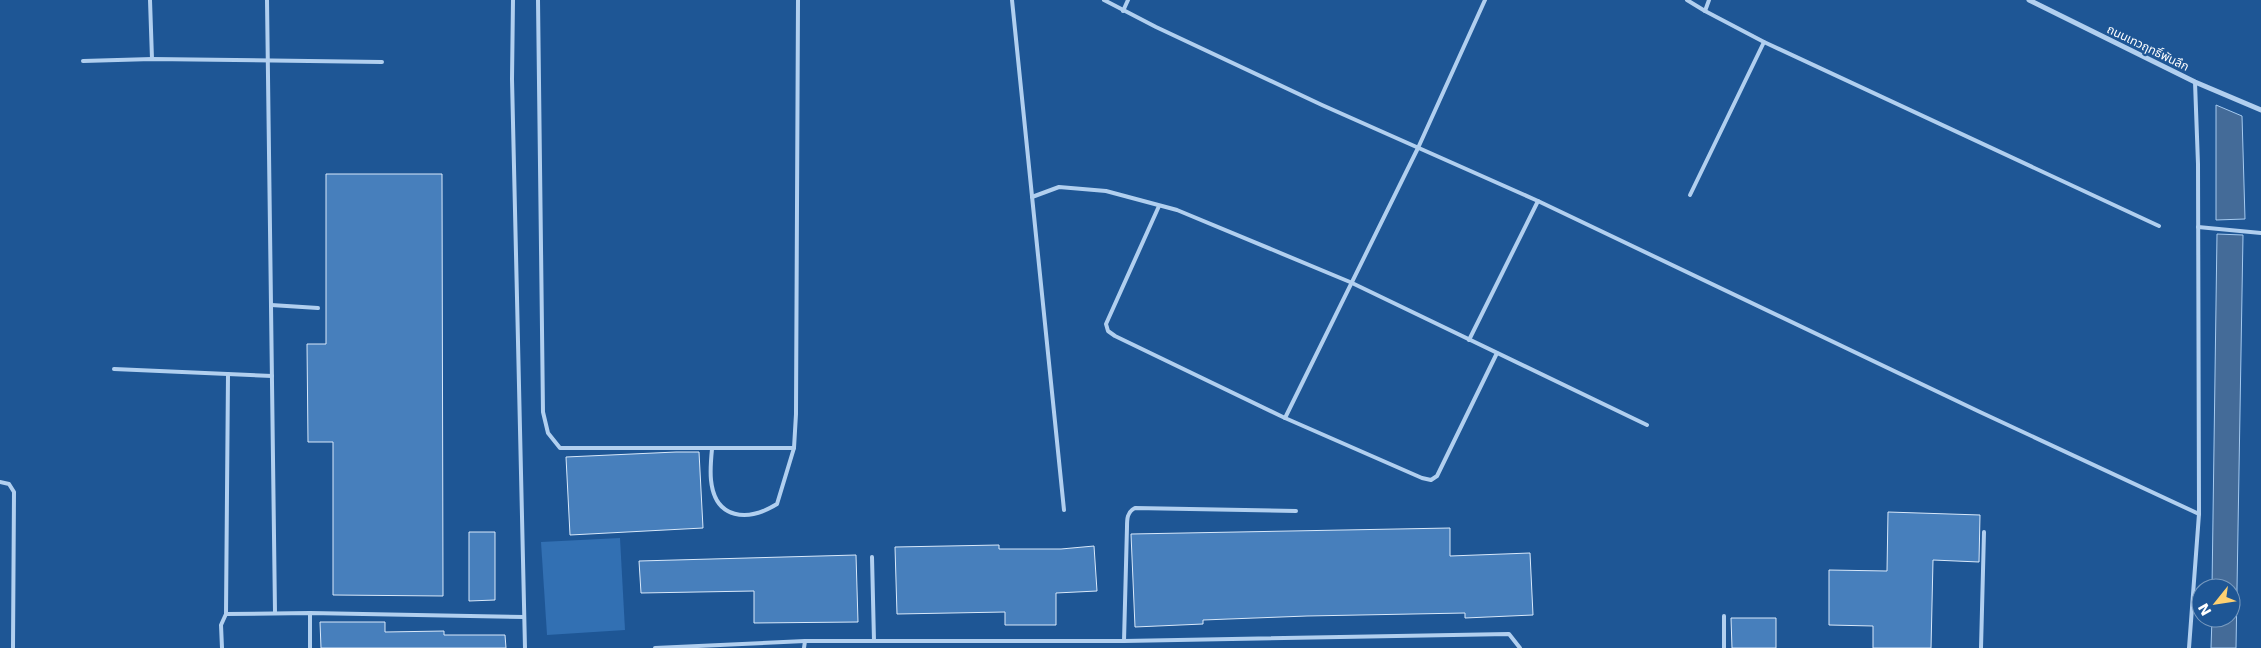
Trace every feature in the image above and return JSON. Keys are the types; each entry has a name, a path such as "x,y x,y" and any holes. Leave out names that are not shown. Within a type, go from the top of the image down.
{"street":[{"name":"ถนนเทวฤทธิ์พันลึก","path":"2029,0 2195,82 2261,110"}],"lane":[{"path":"150,0 152,59"},
{"path":"267,0 275,612"},
{"path":"513,0 512,79 525,648"},
{"path":"538,0 543,412 548,433 560,448 794,448"},
{"path":"712,449 711,480 715,497 723,510 740,516 765,512 777,504 794,448 796,404 798,0"},
{"path":"1012,0 1064,510"},
{"path":"1104,0 1123,12 1418,148 1538,201 1980,412 2199,514"},
{"path":"1123,12 1128,0"},
{"path":"1285,418 1350,282 1418,148 1485,0"},
{"path":"1686,0 1764,42 2159,226"},
{"path":"1705,11 1709,0"},
{"path":"1690,195 1764,42"},
{"path":"83,61 152,59 382,62"},
{"path":"2189,648 2199,514 2198,227 2195,82"},
{"path":"1032,197 1059,187 1106,192 1176,210 1350,282 1647,425"},
{"path":"1469,340 1538,201"},
{"path":"1159,206 1106,324 1108,330 1115,336 1285,418 1422,478 1431,480 1437,476 1497,353"},
{"path":"2198,227 2261,233"},
{"path":"271,305 318,308"},
{"path":"114,369 272,376"},
{"path":"222,648 221,625 226,614 228,374"},
{"path":"0,482 9,484 14,492 14,648"},
{"path":"1124,641 1127,528 1128,516 1132,510 1136,508 1296,511"},
{"path":"1981,648 1984,532"},
{"path":"872,558 874,641"},
{"path":"226,614 310,612 524,617"},
{"path":"310,612 310,648"},
{"path":"1724,616 1724,648"},
{"path":"655,648 805,641 1124,641 1509,634 1520,648"},
{"path":"804,648 805,641"}],"shaded area":[{"path":"2216,105 2242,116 2245,219 2216,220"},
{"path":"2217,234 2243,235 2237,578 2212,578"},
{"path":"620,538 625,630 547,635 541,542"},
{"path":"2212,628 2236,628 2236,648 2211,648"}],"building":[{"path":"326,174 442,174 443,596 333,595 333,442 308,442 307,344 326,344"},
{"path":"699,452 703,528 570,535 566,457"},
{"path":"1888,512 1980,515 1979,562 1933,560 1931,648 1873,648 1873,626 1829,625 1829,570 1887,571"},
{"path":"1450,528 1450,556 1530,553 1533,615 1465,618 1465,613 1307,616 1203,620 1203,624 1135,627 1131,534"},
{"path":"469,532 495,532 495,600 469,601"},
{"path":"999,545 999,549 1061,549 1094,546 1097,591 1056,593 1056,625 1005,625 1005,612 897,614 895,547"},
{"path":"856,555 858,622 754,623 754,591 641,593 639,561"},
{"path":"1731,618 1776,618 1776,648 1732,648"},
{"path":"320,622 385,622 385,632 444,631 444,635 505,635 506,648 321,648"}]}
